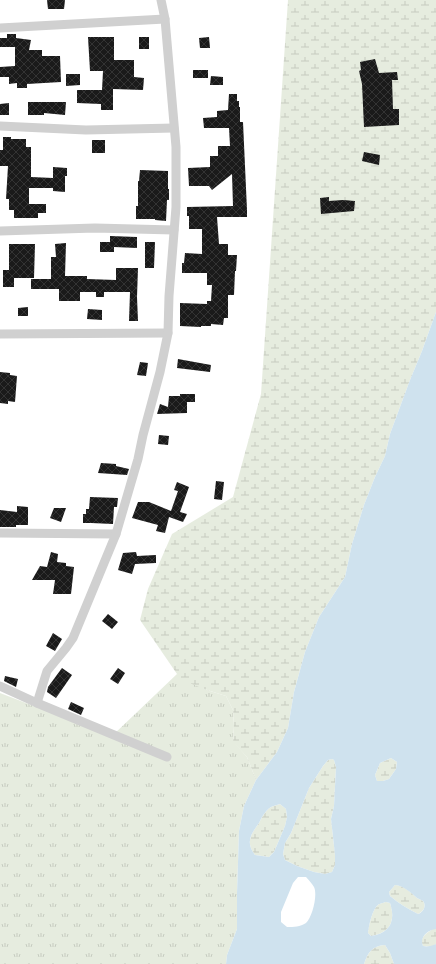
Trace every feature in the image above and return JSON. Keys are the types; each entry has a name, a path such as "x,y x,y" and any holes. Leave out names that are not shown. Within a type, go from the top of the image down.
{"street":[{"path":"37,703 47,671 73,638 116,534 138,459 160,372 168,333 169,296 176,207 176,162 164,19 160,0"},
{"path":"0,28 164,19"},
{"path":"0,126 86,130 174,128"},
{"path":"0,231 95,228 174,230"},
{"path":"0,334 168,333"},
{"path":"0,533 116,534"},
{"path":"0,686 37,703 168,757"}],"green space":[{"path":"288,0 436,0 436,312 390,434 385,456 364,505 352,544 345,577 319,617 305,652 294,692 288,728 277,752 256,780 247,757 233,742 233,710 226,696 179,679 140,620 148,589 172,534 233,497 261,394"},
{"path":"177,674 207,690 226,696 233,710 233,741 247,757 256,780 244,806 239,831 237,929 227,955 226,964 0,964 0,693 112,736"},
{"path":"391,758 397,762 396,769 389,779 377,781 375,775 380,763"},
{"path":"328,760 334,760 336,767 334,806 331,819 335,865 332,872 325,874 297,866 285,860 283,854 285,843 291,833 309,788 323,766"},
{"path":"280,804 286,809 287,817 285,826 274,852 269,857 255,855 250,846 250,838 267,810"},
{"path":"395,885 405,888 423,901 424,909 418,914 396,901 390,896 389,892"},
{"path":"386,902 390,903 392,909 392,921 383,932 371,936 368,933 373,913 379,904"},
{"path":"434,928 436,929 436,944 431,947 423,946 423,938"},
{"path":"385,945 394,964 364,964 371,950"}],"water":[{"path":"436,312 436,929 425,934 422,943 423,946 436,944 436,964 394,964 385,945 371,950 364,964 226,964 227,955 237,929 239,831 244,806 256,780 277,752 288,728 294,692 305,652 319,617 345,577 352,544 364,505 385,456 390,434","holes":["391,758 397,762 396,769 389,779 377,781 375,775 380,763","332,759 334,760 336,767 334,806 331,819 335,865 332,872 325,874 297,866 285,860 283,854 285,843 291,833 309,788 328,760","280,804 286,809 287,817 285,826 274,852 269,857 255,855 250,846 250,838 265,812 271,807","298,877 306,877 314,887 315,891 314,906 306,923 295,927 287,927 281,922 281,912 293,883","395,885 401,887 423,901 425,905 424,909 418,914 396,901 390,896 389,892","386,902 390,903 392,909 392,921 383,932 371,936 368,933 370,922 373,913 379,904"]}],"building":[{"path":"47,0 65,0 64,9 48,9"},
{"path":"7,34 16,34 16,38 31,40 29,50 42,50 42,56 60,56 61,82 27,84 27,88 17,88 17,83 9,84 9,77 0,77 0,67 15,66 15,47 0,47 0,38 7,38"},
{"path":"88,37 114,37 114,60 134,60 134,77 144,78 143,90 113,89 113,110 101,110 101,104 77,103 77,90 102,90 103,71 90,71"},
{"path":"139,37 149,37 149,49 139,49"},
{"path":"209,37 210,48 200,48 199,38"},
{"path":"375,59 379,73 397,72 398,80 392,80 393,109 399,109 399,125 364,127 362,84 359,71 361,70 360,62"},
{"path":"193,70 208,70 208,78 193,78"},
{"path":"66,74 80,74 80,85 66,86"},
{"path":"211,76 223,77 223,85 210,85"},
{"path":"229,94 237,94 237,101 239,101 240,107 240,122 243,122 247,210 247,217 217,217 219,244 228,244 228,255 237,255 234,295 228,295 228,318 224,318 223,325 211,324 211,326 201,327 180,326 180,303 207,304 207,301 211,301 212,285 207,285 207,273 182,273 182,263 184,263 185,253 202,254 202,229 189,229 187,207 233,206 232,174 212,190 209,186 189,186 188,168 210,167 210,156 218,156 218,146 230,146 229,128 204,128 203,118 217,117 217,111 228,110"},
{"path":"28,102 66,102 65,115 44,113 44,115 28,115"},
{"path":"9,103 9,115 0,115 0,104"},
{"path":"3,137 11,137 11,139 26,139 26,147 31,147 31,177 53,178 53,167 67,168 67,176 65,176 65,192 53,191 53,188 29,188 29,204 46,204 46,213 38,213 38,218 14,218 14,210 9,210 9,199 6,199 8,166 0,166 0,150 3,150"},
{"path":"92,140 105,140 105,153 92,153"},
{"path":"364,152 380,155 379,165 362,161"},
{"path":"140,170 168,171 169,200 167,200 166,221 155,219 136,219"},
{"path":"329,197 329,201 355,201 354,211 321,214 320,198"},
{"path":"110,236 137,237 137,248 114,247 114,252 100,252 100,242 110,242"},
{"path":"145,242 155,242 154,268 145,268"},
{"path":"66,243 65,276 87,276 87,279 116,280 116,268 138,268 138,321 129,321 130,292 104,292 104,297 96,297 96,292 80,292 80,301 59,301 59,289 31,289 31,279 51,279 51,257 56,257 55,244"},
{"path":"9,244 35,244 34,278 14,278 14,287 3,287 3,270 9,270"},
{"path":"28,307 28,316 18,316 18,308"},
{"path":"88,309 102,310 102,320 87,319"},
{"path":"178,359 211,365 210,372 177,368"},
{"path":"140,362 148,363 146,376 137,375"},
{"path":"0,372 10,373 10,375 17,376 15,402 8,401 8,404 0,403"},
{"path":"180,394 195,394 195,402 187,402 187,413 157,414 160,404 168,407 169,396 180,396"},
{"path":"159,435 169,436 168,445 158,444"},
{"path":"101,463 116,464 116,466 129,469 127,475 98,473"},
{"path":"216,481 224,482 222,500 214,499"},
{"path":"177,482 189,487 180,512 187,514 183,522 169,517 165,533 156,531 158,525 132,518 138,502 149,502 171,511 178,491 174,490"},
{"path":"90,497 118,498 117,507 114,507 113,524 83,523 83,514 86,514 86,509 89,509"},
{"path":"17,506 28,507 28,525 0,527 0,510 17,512"},
{"path":"54,508 66,508 61,522 50,518"},
{"path":"51,552 58,554 57,562 66,563 66,566 74,567 71,594 53,594 55,580 32,580 40,566 47,567"},
{"path":"136,552 137,556 156,555 156,563 135,564 132,574 118,570 123,553"},
{"path":"108,614 118,622 112,629 102,621"},
{"path":"53,633 62,639 55,651 46,646"},
{"path":"62,668 72,675 56,698 47,692 48,687"},
{"path":"118,668 125,673 118,684 110,679"},
{"path":"5,676 18,679 16,687 4,681"},
{"path":"71,702 84,708 81,715 68,709"}]}
